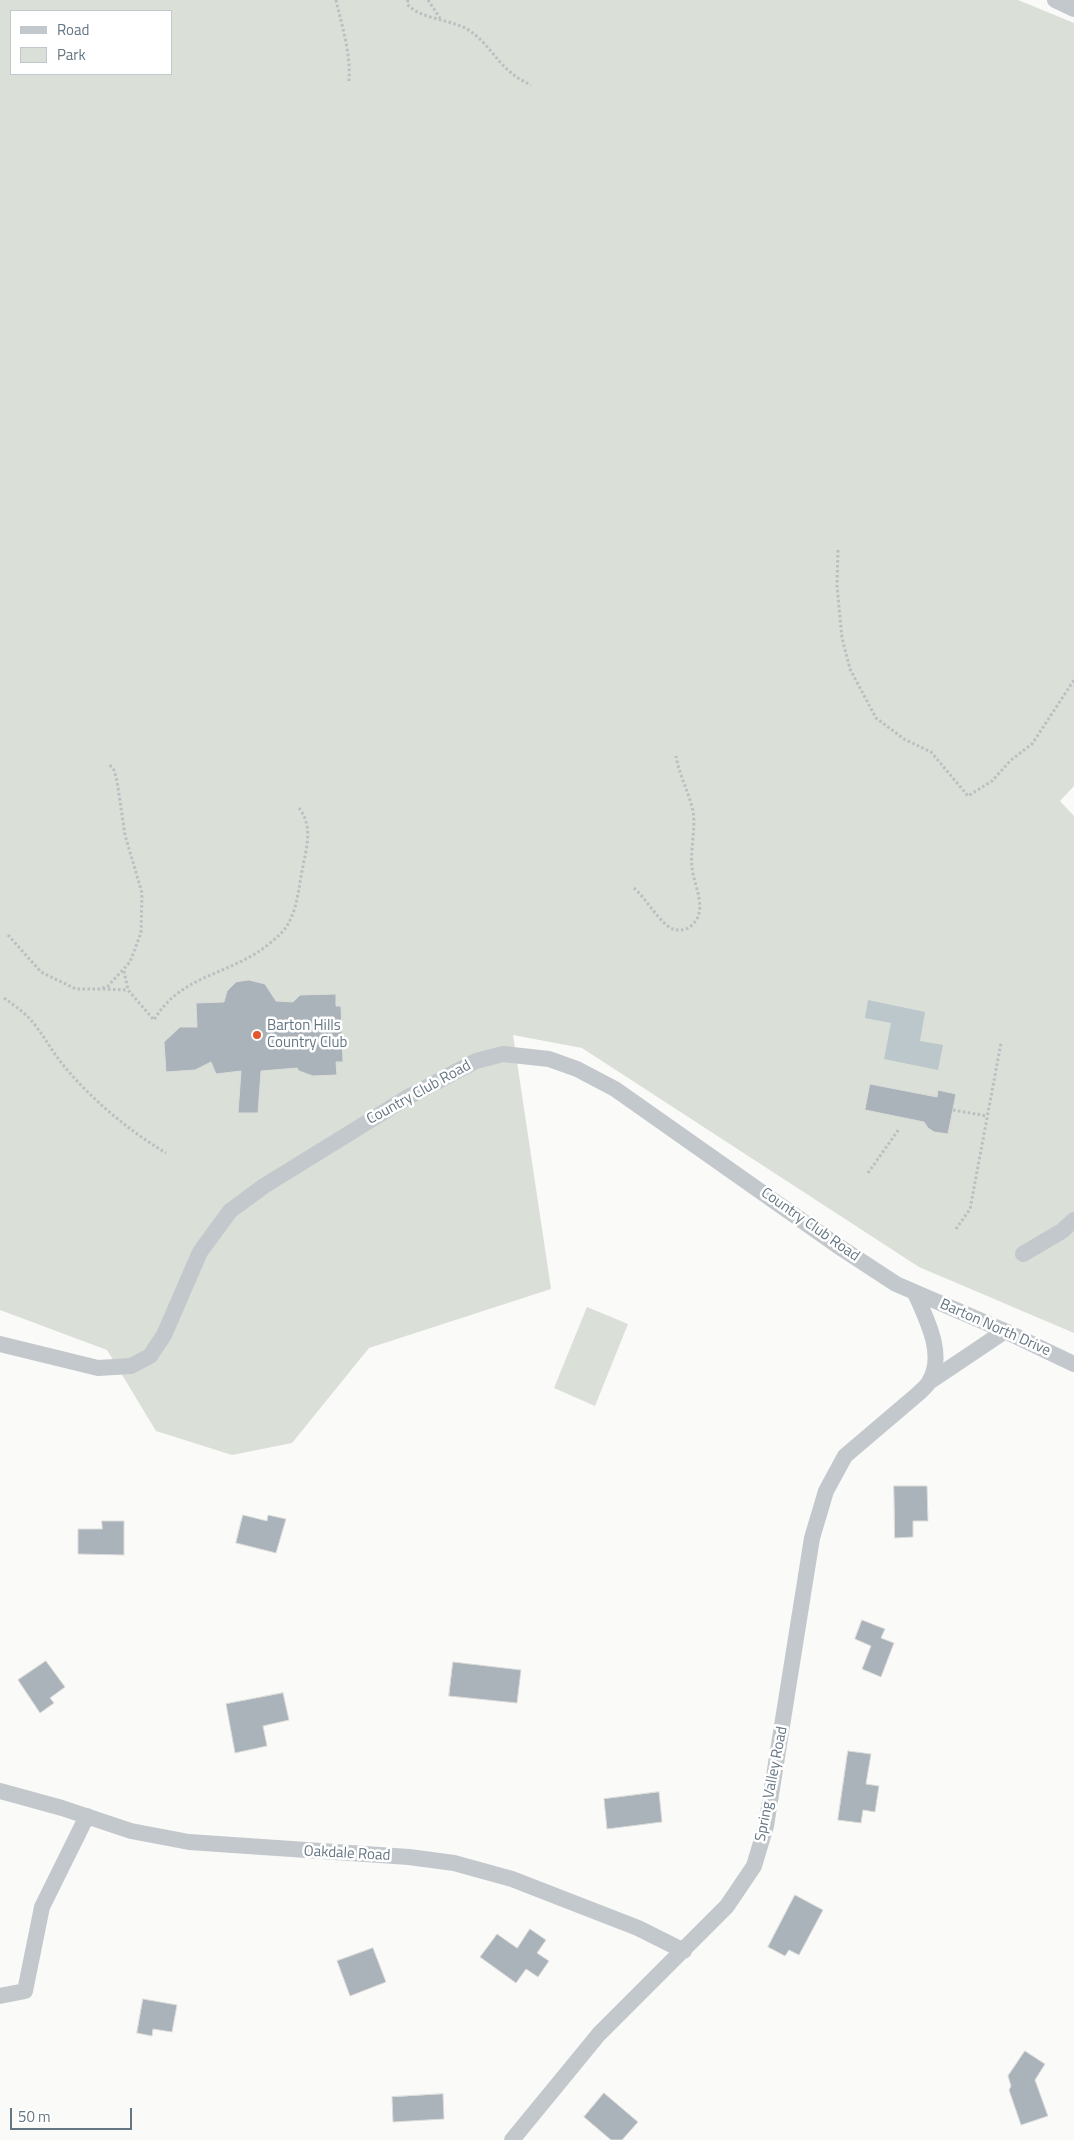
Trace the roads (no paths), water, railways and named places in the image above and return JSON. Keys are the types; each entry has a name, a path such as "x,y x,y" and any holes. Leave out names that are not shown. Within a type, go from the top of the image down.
{"street":[{"path":"1055,0 1074,9"},
{"name":"Country Club Road","path":"0,1344 98,1368 131,1366 150,1356 164,1335 200,1252 230,1211 264,1186 408,1097 476,1062 503,1054 550,1059 577,1069 615,1089 838,1246 896,1284 915,1293"},
{"path":"1023,1254 1062,1231 1074,1220"},
{"name":"Barton North Drive","path":"915,1293 1005,1331 1074,1364"},
{"name":"Spring Valley Road","path":"915,1293 930,1328 936,1355 934,1370 929,1382"},
{"name":"Spring Valley Road","path":"512,2140 599,2034 727,1906 754,1866 766,1826 812,1538 826,1491 845,1456 919,1393 929,1382 1005,1331"},
{"name":"Oakdale Road","path":"0,1792 62,1808 131,1831 189,1842 409,1857 454,1863 512,1879 638,1928 684,1951"},
{"path":"0,1996 25,1991 42,1907 87,1816"}],"place":[{"name":"Barton Hills Country Club","path":"257,1035"}]}
